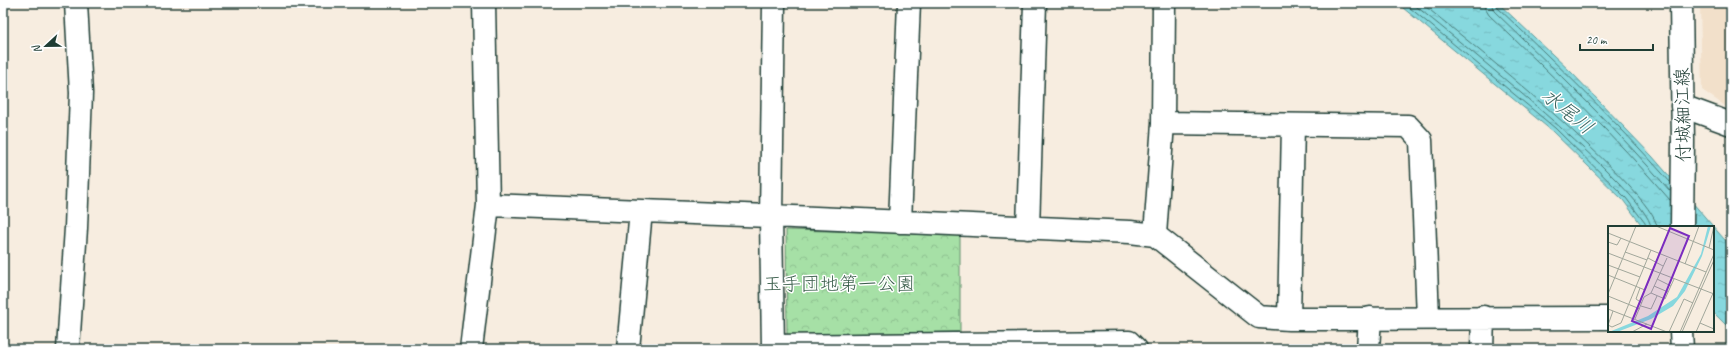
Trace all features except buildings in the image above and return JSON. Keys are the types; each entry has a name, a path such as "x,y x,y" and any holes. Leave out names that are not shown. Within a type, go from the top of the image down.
{"street":[{"path":"68,349 82,93 76,3"},
{"path":"471,349 488,205 484,3"},
{"path":"774,3 771,216 773,347 1129,342 1136,349"},
{"path":"900,222 909,3"},
{"path":"1028,228 1035,3"},
{"path":"1155,235 1163,123 1164,3"},
{"name":"付城細江線","path":"1681,3 1683,142 1682,226"},
{"path":"1682,106 1731,124"},
{"path":"1163,123 1408,126 1420,140 1428,318"},
{"path":"1289,319 1293,125"},
{"path":"488,205 771,216 1155,235 1259,317 1289,319 1483,317 1608,318"},
{"path":"628,349 641,211"},
{"path":"1482,349 1483,317"},
{"path":"1368,349 1370,318"},
{"path":"1682,332 1682,349"}],"shaded area":[{"path":"1700,3 1731,3 1731,110 1702,90"}],"green space":[{"name":"玉手団地第一公園","path":"786,230 960,234 960,332 787,335"}],"water":[{"name":"水尾川","path":"1397,3 1498,3 1571,72 1652,156 1713,226 1642,226 1623,200 1552,131"},
{"path":"1714,227 1731,247 1731,330 1714,313"}]}
